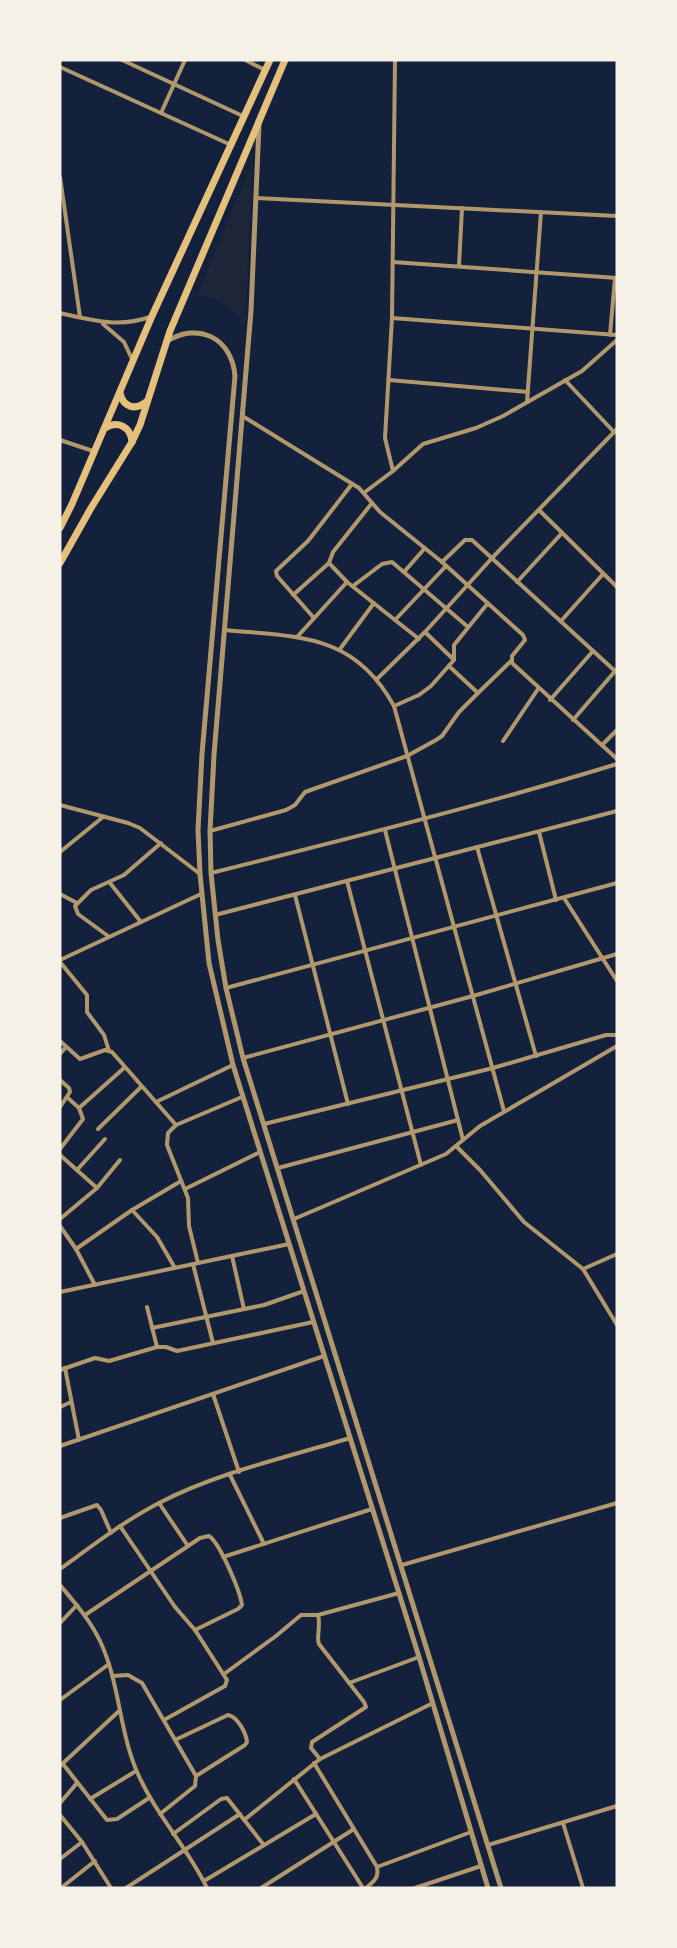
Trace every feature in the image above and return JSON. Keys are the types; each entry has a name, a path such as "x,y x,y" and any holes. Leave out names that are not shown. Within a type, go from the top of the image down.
{"main road":[{"path":"60,528 152,316 270,60"},
{"path":"60,562 140,425 166,342 285,60"},
{"path":"120,393 123,401 131,407 140,406 148,401"},
{"path":"103,430 112,424 122,425 130,432 132,442"}],"street":[{"path":"122,60 245,117"},
{"path":"161,113 185,60"},
{"path":"245,60 266,70"},
{"path":"393,471 385,438 392,318 395,205 395,60"},
{"path":"60,67 232,145"},
{"path":"260,117 244,417 214,755 210,831 214,915 226,988 243,1058 501,1888"},
{"path":"60,177 80,317"},
{"path":"255,198 617,216"},
{"path":"459,266 462,208"},
{"path":"527,403 541,212"},
{"path":"393,262 616,278 610,335"},
{"path":"60,313 100,322 132,322 152,316"},
{"path":"392,318 617,335"},
{"path":"100,322 109,327 124,342 133,360"},
{"path":"166,342 190,332 215,339 228,350 235,376 202,754 198,830 201,894 209,963 232,1065 399,1593 488,1888"},
{"path":"364,492 393,471 423,444 489,423 527,403 589,366 617,340"},
{"path":"389,380 528,392"},
{"path":"377,679 425,632 492,558 615,431 565,380"},
{"path":"210,831 286,810 295,805 305,792 407,756 442,736 478,693 511,661 525,638 442,562 380,512 364,492 244,417"},
{"path":"60,440 94,452"},
{"path":"314,618 277,576 276,571 309,541 352,484"},
{"path":"294,595 329,562 333,552 372,503"},
{"path":"539,510 617,587"},
{"path":"517,582 562,533"},
{"path":"442,562 467,539 472,540 616,670 573,720"},
{"path":"404,572 425,548"},
{"path":"329,562 347,582 418,639"},
{"path":"353,586 386,562 392,562 468,627"},
{"path":"395,620 446,566"},
{"path":"561,621 603,574"},
{"path":"297,637 347,582"},
{"path":"340,650 375,603"},
{"path":"394,706 425,691 450,666 454,660 453,645 488,603"},
{"path":"225,630 297,637 319,641 340,650 366,668 377,679 394,706 504,1111"},
{"path":"425,632 454,660"},
{"path":"550,700 593,651"},
{"path":"511,661 538,689 617,759"},
{"path":"450,666 478,693"},
{"path":"503,741 538,689"},
{"path":"602,745 617,730"},
{"path":"202,754 214,755"},
{"path":"211,873 385,830 617,764"},
{"path":"60,805 140,828 200,874"},
{"path":"214,915 617,811"},
{"path":"60,852 104,816"},
{"path":"385,830 463,1140"},
{"path":"539,832 556,900"},
{"path":"109,937 75,911 76,903 92,890 124,875 161,843"},
{"path":"477,848 536,1056"},
{"path":"347,881 421,1166"},
{"path":"109,883 141,922"},
{"path":"226,988 617,883"},
{"path":"60,894 76,903"},
{"path":"176,1125 109,1051 104,1035 87,1012 87,995 60,961 201,894"},
{"path":"295,895 348,1104"},
{"path":"564,897 617,981"},
{"path":"243,1058 430,1008 617,954"},
{"path":"264,1124 493,1068 606,1035 617,1035"},
{"path":"60,1041 77,1058 83,1059 102,1051 109,1051"},
{"path":"284,1227 446,1154 504,1111 617,1046"},
{"path":"60,1054 66,1047"},
{"path":"156,1102 232,1065"},
{"path":"79,1108 124,1068"},
{"path":"60,1080 70,1090 68,1098 60,1107"},
{"path":"98,1129 141,1087"},
{"path":"198,1263 189,1226 189,1208 185,1189 170,1155 168,1133 176,1125 242,1097"},
{"path":"60,1149 82,1122 83,1115 79,1108 68,1098"},
{"path":"278,1168 458,1120"},
{"path":"77,1170 105,1140"},
{"path":"456,1146 480,1170 524,1222 583,1269 617,1325"},
{"path":"185,1189 260,1152"},
{"path":"60,1155 97,1188"},
{"path":"60,1219 97,1188 120,1161"},
{"path":"76,1249 132,1210 181,1181"},
{"path":"132,1210 157,1237 175,1268"},
{"path":"60,1226 76,1249 95,1285"},
{"path":"60,1292 289,1244"},
{"path":"583,1269 615,1254 617,1260"},
{"path":"232,1256 244,1310"},
{"path":"193,1264 213,1343"},
{"path":"152,1328 244,1310 304,1291"},
{"path":"147,1307 157,1347"},
{"path":"79,1440 72,1402 62,1369 95,1358 109,1361 157,1347 177,1351 314,1322"},
{"path":"60,1446 324,1356"},
{"path":"213,1394 239,1472"},
{"path":"60,1407 72,1402"},
{"path":"60,1569 120,1526 159,1503 230,1475 350,1438"},
{"path":"230,1475 264,1544"},
{"path":"159,1503 188,1546"},
{"path":"402,1565 617,1503"},
{"path":"60,1516 97,1504 111,1533"},
{"path":"223,1557 372,1509"},
{"path":"120,1526 175,1607 195,1630 228,1682 225,1686 164,1720"},
{"path":"85,1615 200,1538 209,1536 223,1557 242,1605 195,1630"},
{"path":"60,1585 85,1615 101,1642 109,1664 128,1747 149,1798 207,1888"},
{"path":"224,1674 305,1614 318,1615 399,1593"},
{"path":"60,1623 77,1605"},
{"path":"318,1615 320,1628 317,1640 364,1702 365,1709 312,1742 311,1748 320,1759"},
{"path":"349,1683 419,1658"},
{"path":"60,1700 109,1664"},
{"path":"112,1676 128,1675 138,1679 146,1688 196,1776 195,1786 160,1814"},
{"path":"430,1695 441,1691"},
{"path":"244,1820 320,1759 433,1703"},
{"path":"120,1710 61,1765 104,1818 110,1821 117,1819 149,1798"},
{"path":"175,1740 228,1715 236,1719 247,1737 245,1745 196,1776"},
{"path":"294,1779 364,1888 376,1879 377,1867 314,1763"},
{"path":"90,1799 136,1771"},
{"path":"60,1803 77,1783"},
{"path":"173,1834 224,1798 231,1800 263,1844"},
{"path":"488,1845 617,1806"},
{"path":"126,1888 240,1814"},
{"path":"204,1881 316,1814"},
{"path":"60,1815 82,1842 111,1888"},
{"path":"563,1822 583,1888"},
{"path":"262,1888 354,1829"},
{"path":"377,1867 471,1832"},
{"path":"60,1859 82,1842"},
{"path":"62,1888 94,1861"},
{"path":"415,1888 482,1866"}],"shaded area":[{"path":"252,163 245,326 225,304 205,296 197,296"}]}
